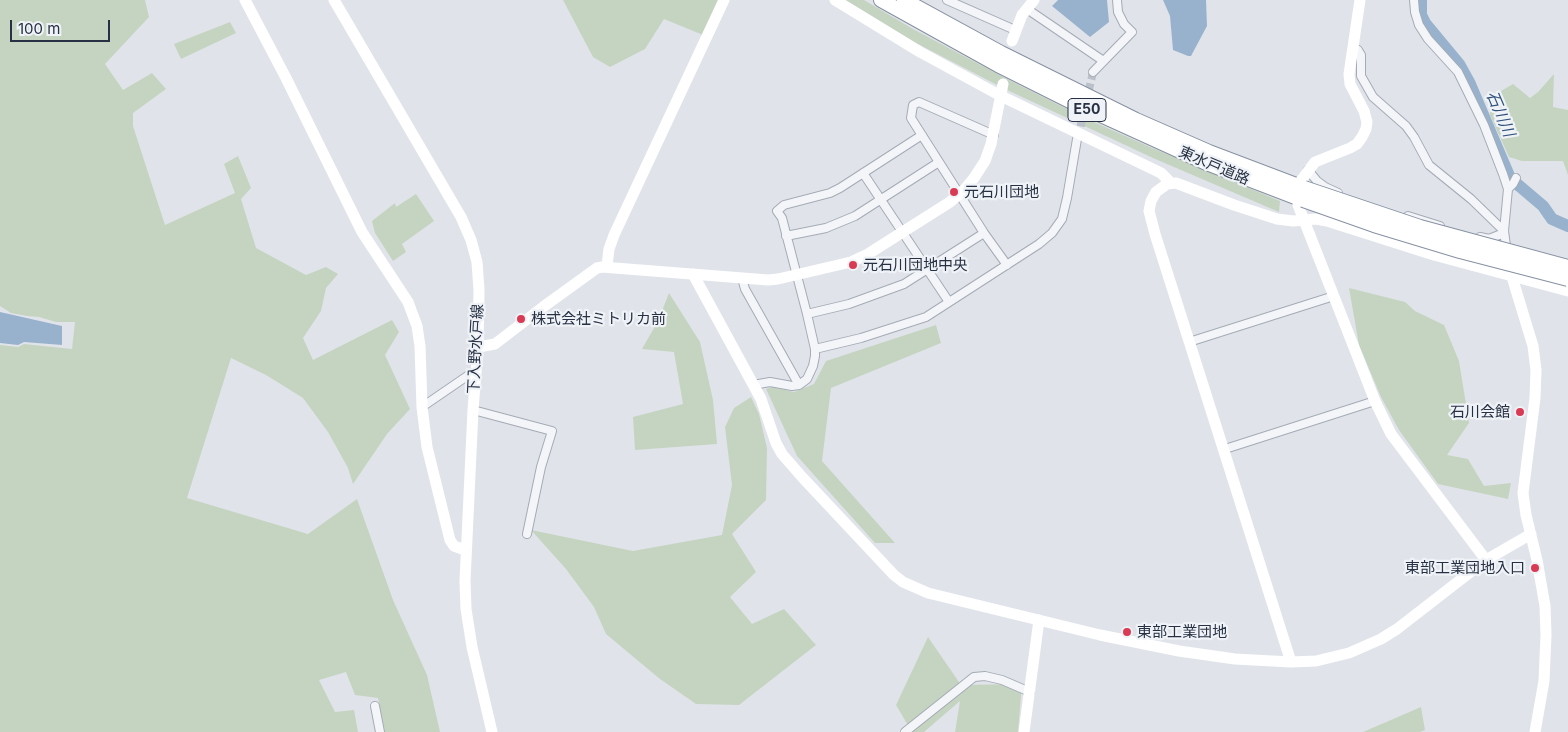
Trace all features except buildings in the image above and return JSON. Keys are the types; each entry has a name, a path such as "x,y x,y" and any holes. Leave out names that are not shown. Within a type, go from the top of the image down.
{"highway":[{"name":"東水戸道路","path":"881,0 998,65 1081,106 1204,162 1301,194 1568,267"},
{"name":"東水戸道路","path":"904,0 1001,53 1127,116 1374,225 1460,251 1568,279"}],"street":[{"path":"245,0 362,232 408,302 417,326 420,346 422,408 427,447 450,540 454,546 465,550"},
{"name":"下入野水戸線","path":"334,0 467,228 474,250 479,276 478,347 465,550 465,594 472,647 492,732"},
{"path":"607,266 609,249 614,235 724,0"},
{"path":"835,0 920,52 1001,96 1161,173 1171,183"},
{"path":"947,0 1013,36 1030,5 1102,60"},
{"path":"1093,72 1102,60 1132,32 1124,24 1118,12 1118,0"},
{"path":"1360,0 1349,74 1350,84 1364,111 1367,122 1366,129 1357,144 1315,162 1308,170 1301,194 1303,220 1375,401 1398,444 1486,560"},
{"path":"1414,0 1419,25 1428,39 1458,72 1512,184 1504,232 1506,251 1533,346 1536,370 1535,398 1523,493 1541,581 1546,635 1544,681 1536,732"},
{"path":"1353,47 1361,55 1361,76 1373,97 1406,126 1429,165 1471,199 1504,232"},
{"path":"478,347 496,344 597,268 607,266 768,280 850,262 879,248 960,194 981,169 989,153 994,135 1003,84"},
{"path":"994,135 918,102 913,105 911,118 984,233 1007,265"},
{"path":"753,385 770,382 792,386 799,385 807,379 813,366 815,349 807,314 782,218 777,211 784,206 830,193 922,135"},
{"path":"815,349 861,338 926,317 1039,244 1058,226 1067,198 1078,139"},
{"path":"786,236 840,224 882,200 939,162"},
{"path":"1308,170 1324,187 1414,218 1483,238 1496,237 1504,232"},
{"path":"863,173 949,302"},
{"path":"1291,662 1155,234 1149,211 1156,192 1163,186 1176,183 1277,219 1286,221 1316,219 1327,221 1434,255 1568,291"},
{"path":"807,314 858,301 904,284 984,233"},
{"path":"692,274 753,385 767,413 776,444 789,464 903,582 915,589 936,596 1100,635 1206,656 1291,662 1316,661 1335,657 1381,639 1397,629 1486,560 1531,534"},
{"path":"742,278 745,289 799,385"},
{"path":"1189,342 1334,296"},
{"path":"422,408 476,370"},
{"path":"1224,449 1375,401"},
{"path":"473,410 552,431 541,467 527,534"},
{"path":"1024,732 1039,620"},
{"path":"905,732 974,677 985,676 1002,680 1030,692"},
{"path":"375,706 380,732"}],"green space":[{"path":"0,0 145,0 149,17 105,64 123,90 152,73 166,89 133,113 133,126 165,225 235,193 224,164 238,156 251,188 241,199 256,248 306,275 326,267 338,274 326,288 321,311 303,338 313,360 392,320 399,332 385,355 410,409 387,434 353,484 348,468 328,432 303,398 266,375 231,358 187,498 308,534 357,499 393,600 427,675 440,732 385,732 378,698 355,695 346,672 319,680 335,712 354,710 358,732 0,732 0,345 18,347 24,344 72,349 75,322 56,322 39,317 11,313 0,306"},
{"path":"563,0 719,0 703,35 664,19 645,49 610,67 593,57"},
{"path":"845,0 864,0 913,29 1085,118 1280,201 1279,212 1153,158 1005,89 916,43"},
{"path":"230,22 236,33 181,59 174,44"},
{"path":"1554,74 1553,107 1568,110 1568,175 1563,161 1522,161 1509,157 1490,115 1489,102 1501,91 1513,84 1530,98"},
{"path":"416,194 434,221 402,244 406,252 393,261 375,233 372,221 395,203 396,207"},
{"path":"1349,288 1405,302 1415,311 1444,325 1459,361 1469,423 1447,455 1468,459 1484,486 1511,483 1508,499 1438,484 1399,430 1381,397 1359,345"},
{"path":"669,293 700,342 713,400 717,444 635,450 633,417 683,404 674,352 642,349 658,321"},
{"path":"936,325 941,343 831,388 822,461 895,543 875,543 797,456 766,389 772,387 794,392 814,384 826,361"},
{"path":"751,397 759,414 767,448 766,500 732,534 756,572 730,597 752,624 784,609 816,645 739,705 696,704 660,679 606,634 594,607 566,569 531,530 633,551 722,535 732,485 725,427 734,408"},
{"path":"928,637 961,685 1022,684 1018,732 955,732 960,701 924,732 912,732 896,705"},
{"path":"1421,707 1425,730 1420,732 1363,732"}],"water":[{"path":"1058,0 1107,0 1109,22 1090,37 1052,6"},
{"path":"1163,0 1206,0 1207,26 1191,56 1173,50 1170,16"},
{"path":"0,312 62,326 62,345 24,342 18,345 0,343"}],"waterway":[{"name":"石川川","path":"1421,0 1421,15 1425,23 1459,64 1470,84 1510,178 1543,206 1552,219 1568,226"}],"tunnel":[{"path":"1078,138 1093,72"}],"place":[{"name":"元石川団地","path":"954,192"},
{"name":"元石川団地中央","path":"853,265"},
{"name":"株式会社ミトリカ前","path":"521,319"},
{"name":"石川会館","path":"1520,412"},
{"name":"東部工業団地入口","path":"1535,568"},
{"name":"東部工業団地","path":"1127,632"}]}
